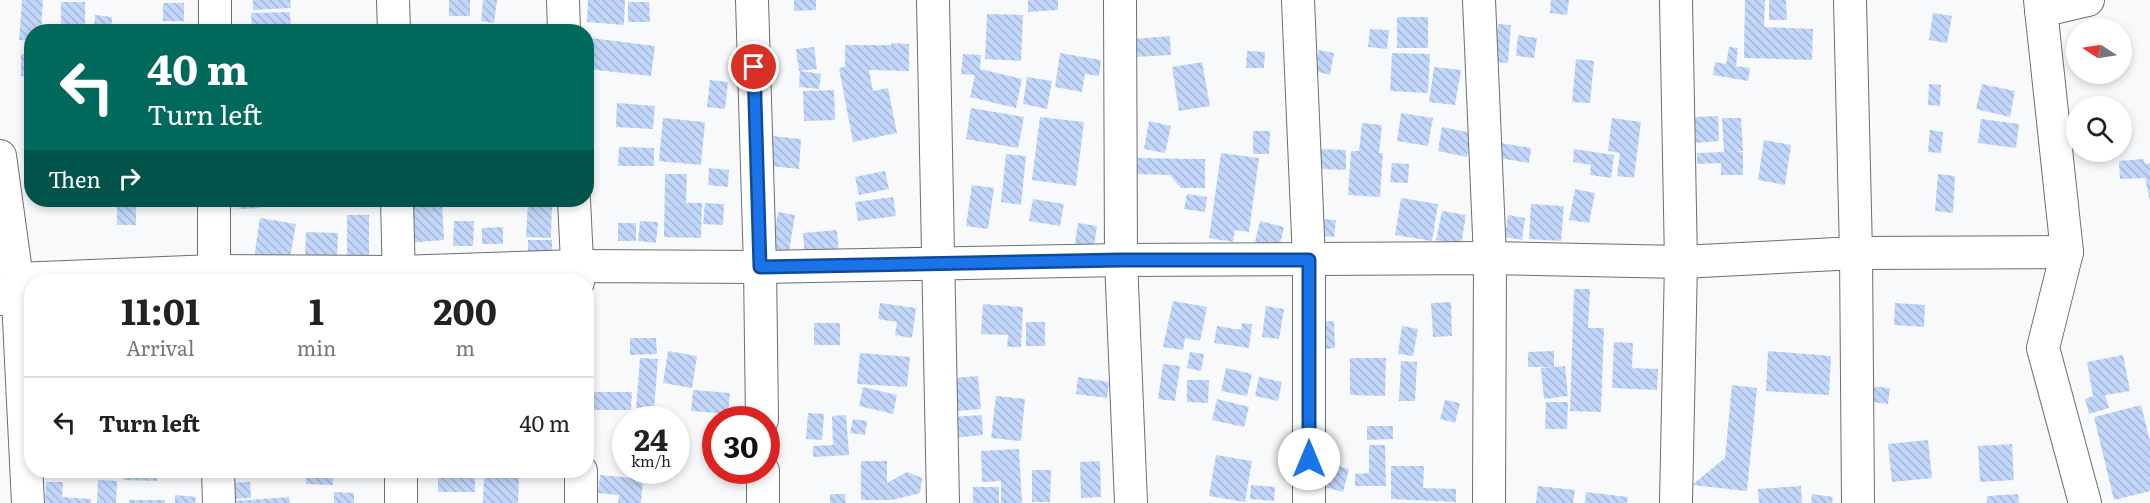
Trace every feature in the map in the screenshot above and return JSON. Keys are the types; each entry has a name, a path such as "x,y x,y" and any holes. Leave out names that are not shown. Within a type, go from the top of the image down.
{"street":[{"path":"215,0 215,24"},
{"path":"393,0 394,24"},
{"path":"563,0 564,24"},
{"path":"752,0 762,406"},
{"path":"933,0 943,503"},
{"path":"1120,0 1121,260 1131,503"},
{"path":"1298,0 1309,260 1309,503"},
{"path":"1479,0 1490,258 1489,503"},
{"path":"1676,0 1681,262 1676,503"},
{"path":"1850,0 1856,253 1858,503"},
{"path":"2085,503 2043,348 2067,252 2041,6 2088,0"},
{"path":"0,156 24,458"},
{"path":"213,274 214,207"},
{"path":"397,207 399,274"},
{"path":"574,207 578,274 760,267 1121,260 1490,258 1681,262 1856,253 2067,252"},
{"path":"9,289 24,288"},
{"path":"26,478 28,503"},
{"path":"218,478 219,503"},
{"path":"401,478 401,503"},
{"path":"581,478 581,503"},
{"path":"763,484 763,503"}],"building":[{"path":"22,0 43,0 42,24 24,24 24,40 19,40"},
{"path":"253,0 290,0 291,8 253,10"},
{"path":"449,0 470,0 470,16 449,16"},
{"path":"483,0 497,0 494,23 481,21"},
{"path":"588,0 625,0 624,25 587,22"},
{"path":"794,0 816,0 816,10 794,11"},
{"path":"1028,0 1058,0 1058,10 1028,12"},
{"path":"1551,0 1569,0 1567,15 1550,13"},
{"path":"1745,0 1765,0 1764,27 1813,29 1812,60 1744,58"},
{"path":"1769,0 1786,0 1787,20 1769,20"},
{"path":"61,2 85,2 85,24 61,24"},
{"path":"628,2 649,2 650,22 628,22"},
{"path":"163,3 184,3 184,21 163,21"},
{"path":"290,12 291,24 252,24 251,13"},
{"path":"1933,13 1952,16 1947,43 1929,40"},
{"path":"987,14 1023,15 1021,61 985,59"},
{"path":"95,15 112,17 112,24 94,24"},
{"path":"1397,17 1428,17 1428,48 1397,48"},
{"path":"1498,24 1511,25 1508,63 1495,62"},
{"path":"1370,29 1389,30 1387,49 1368,47"},
{"path":"1518,35 1537,38 1534,58 1516,56"},
{"path":"1170,36 1171,55 1135,57 1134,39"},
{"path":"594,38 655,46 651,76 594,70"},
{"path":"891,43 909,44 909,71 869,70 873,91 888,88 897,133 853,142 839,68 845,67 845,45 891,45"},
{"path":"814,47 817,69 799,71 796,49"},
{"path":"1729,47 1738,48 1736,66 1750,68 1748,81 1713,75 1715,62 1726,64"},
{"path":"1319,50 1334,53 1330,75 1314,71"},
{"path":"1247,51 1265,52 1264,68 1246,68"},
{"path":"1060,53 1101,60 1099,76 1085,74 1082,92 1055,87"},
{"path":"1392,53 1430,54 1428,93 1390,91"},
{"path":"21,54 24,54 24,76 21,76"},
{"path":"963,54 981,55 980,69 1022,79 1016,108 970,97 975,75 961,74"},
{"path":"1576,59 1594,61 1590,103 1572,102"},
{"path":"1202,62 1210,106 1179,111 1172,67"},
{"path":"1434,67 1461,70 1455,105 1429,102"},
{"path":"800,71 821,74 819,89 799,87"},
{"path":"1027,77 1052,81 1047,109 1023,104"},
{"path":"710,80 728,82 725,109 707,107"},
{"path":"1929,84 1941,85 1940,106 1928,105"},
{"path":"1982,84 2015,91 2010,117 1976,109"},
{"path":"834,90 835,120 804,121 803,91"},
{"path":"617,103 655,106 653,129 616,127"},
{"path":"971,108 1024,117 1018,148 966,139"},
{"path":"1401,113 1433,118 1428,146 1397,141"},
{"path":"1718,116 1719,141 1696,143 1694,117"},
{"path":"1040,117 1084,122 1076,186 1032,180"},
{"path":"663,118 705,122 701,165 659,161"},
{"path":"1612,118 1641,122 1634,178 1617,176 1620,153 1608,151"},
{"path":"1722,118 1741,118 1743,151 1734,151 1743,152 1743,175 1721,175 1721,163 1697,164 1697,153 1724,152"},
{"path":"1981,119 2019,124 2016,148 1978,143"},
{"path":"1149,121 1171,126 1165,153 1144,149"},
{"path":"1362,123 1382,125 1379,153 1383,153 1380,197 1348,195 1351,151 1359,151"},
{"path":"1442,127 1471,133 1467,157 1438,151"},
{"path":"1930,130 1943,132 1941,153 1928,152"},
{"path":"1253,131 1270,131 1269,154 1253,154"},
{"path":"772,136 801,139 799,169 770,166"},
{"path":"1764,140 1791,145 1785,185 1758,180"},
{"path":"1501,143 1531,148 1529,163 1498,158"},
{"path":"619,147 654,148 654,166 618,166"},
{"path":"1320,149 1346,150 1346,170 1319,169"},
{"path":"1574,149 1614,155 1611,178 1590,175 1591,165 1573,162"},
{"path":"1221,153 1259,158 1249,232 1235,230 1233,242 1209,238"},
{"path":"1006,154 1026,156 1021,205 1001,202"},
{"path":"1133,158 1205,159 1205,188 1181,188 1170,175 1132,174"},
{"path":"2144,159 2145,164 2150,163 2150,201 2145,178 2120,179 2119,162 2132,162 2132,160"},
{"path":"1392,163 1409,164 1408,183 1390,182"},
{"path":"709,168 729,170 728,187 708,185"},
{"path":"885,171 889,189 859,195 855,177"},
{"path":"665,174 687,174 686,203 702,203 701,238 664,237"},
{"path":"1938,174 1955,176 1953,213 1935,211"},
{"path":"972,185 994,188 988,229 966,226"},
{"path":"1575,189 1595,193 1589,223 1569,220"},
{"path":"1187,194 1207,197 1205,212 1184,209"},
{"path":"893,197 896,216 858,221 855,202"},
{"path":"1401,198 1438,204 1432,241 1395,235"},
{"path":"1033,199 1064,204 1060,226 1029,221"},
{"path":"705,203 724,204 723,225 703,224"},
{"path":"1531,204 1564,206 1561,241 1529,239"},
{"path":"117,207 136,207 136,225 117,225"},
{"path":"239,207 260,207 260,208 239,209"},
{"path":"406,207 442,207 444,240 408,243"},
{"path":"528,207 552,207 551,238 526,237"},
{"path":"1442,211 1466,215 1461,245 1436,240"},
{"path":"778,212 795,215 788,258 771,255"},
{"path":"347,215 369,215 369,263 347,263"},
{"path":"1508,215 1525,218 1522,240 1505,237"},
{"path":"260,218 296,224 289,264 254,258"},
{"path":"1323,219 1336,220 1334,237 1321,236"},
{"path":"454,221 474,221 473,246 453,246"},
{"path":"640,221 658,222 656,243 638,241"},
{"path":"1260,221 1284,227 1279,248 1255,242"},
{"path":"618,223 636,223 636,241 618,241"},
{"path":"1078,223 1097,226 1093,253 1074,250"},
{"path":"503,227 503,244 482,244 482,228"},
{"path":"837,230 839,255 805,258 803,233"},
{"path":"306,232 338,233 337,261 305,260"},
{"path":"528,240 552,240 552,260 528,260"},
{"path":"1574,289 1590,289 1588,328 1604,328 1601,412 1570,411"},
{"path":"1173,301 1207,307 1200,341 1185,338 1183,350 1163,347"},
{"path":"1451,302 1452,336 1433,337 1431,303"},
{"path":"880,303 916,308 912,338 895,335 897,322 878,319"},
{"path":"1895,303 1925,305 1924,327 1894,325"},
{"path":"983,304 1023,307 1021,347 1007,347 1008,335 981,334"},
{"path":"1266,306 1284,309 1279,339 1262,337"},
{"path":"1334,321 1335,348 1319,350 1316,322"},
{"path":"1026,322 1045,322 1045,346 1026,346"},
{"path":"814,323 840,323 840,345 814,345"},
{"path":"1242,323 1252,324 1249,348 1214,343 1217,326 1241,330"},
{"path":"1402,326 1418,329 1413,356 1398,354"},
{"path":"630,338 656,338 657,354 630,355"},
{"path":"1614,342 1633,343 1632,368 1658,369 1657,390 1612,388"},
{"path":"668,351 697,356 692,388 663,383"},
{"path":"1554,351 1554,367 1528,367 1528,352"},
{"path":"1768,351 1831,356 1829,395 1766,391"},
{"path":"1190,352 1204,354 1201,371 1187,368"},
{"path":"860,353 910,357 907,387 857,384"},
{"path":"2123,355 2130,391 2105,395 2109,408 2089,414 2085,399 2093,396 2087,362"},
{"path":"640,358 658,359 654,406 636,406"},
{"path":"1350,358 1386,358 1385,396 1350,395"},
{"path":"1401,361 1417,362 1415,401 1399,401"},
{"path":"1163,364 1180,366 1175,401 1158,399"},
{"path":"1565,366 1568,396 1544,399 1541,368"},
{"path":"1226,368 1252,374 1247,396 1221,391"},
{"path":"978,376 981,409 956,411 954,378"},
{"path":"1078,377 1109,382 1107,398 1076,394"},
{"path":"1259,377 1282,382 1278,401 1255,396"},
{"path":"1187,380 1209,380 1208,403 1187,402"},
{"path":"1732,385 1757,388 1747,491 1692,485 1725,458"},
{"path":"1868,386 1890,388 1888,404 1866,401"},
{"path":"863,387 897,395 893,414 859,406"},
{"path":"693,390 730,393 729,406 702,406 702,412 691,411"},
{"path":"594,392 632,392 631,406 612,406 612,410 594,410"},
{"path":"996,396 1025,399 1021,441 991,438"},
{"path":"1217,399 1249,407 1244,427 1212,420"},
{"path":"1445,400 1460,403 1455,423 1440,419"},
{"path":"1546,402 1568,402 1567,429 1545,429"},
{"path":"2141,405 2150,441 2150,491 2114,500 2094,417"},
{"path":"808,413 824,414 822,440 806,439"},
{"path":"846,415 849,455 813,457 813,446 833,445 832,416"},
{"path":"982,415 983,435 951,438 949,417"},
{"path":"853,419 867,421 865,435 850,433"},
{"path":"1367,426 1393,426 1393,439 1367,440"},
{"path":"1928,440 1932,478 1892,482 1888,444"},
{"path":"2012,444 2014,480 1980,482 1978,446"},
{"path":"1369,445 1385,445 1386,486 1355,486 1355,474 1369,473"},
{"path":"1019,449 1022,503 1001,503 1001,481 982,482 981,451"},
{"path":"1216,455 1252,461 1245,502 1209,496"},
{"path":"861,461 887,461 887,483 907,472 922,478 920,493 892,500 861,500"},
{"path":"1100,461 1101,497 1081,498 1080,462"},
{"path":"1331,464 1349,469 1343,492 1325,487"},
{"path":"1391,466 1424,466 1423,488 1456,489 1456,502 1391,499"},
{"path":"1032,470 1051,470 1050,502 1032,502"},
{"path":"600,475 612,476 612,484 643,484 641,503 618,503 619,495 598,493"},
{"path":"123,478 157,478 157,481 123,480"},
{"path":"306,478 333,478 333,485 306,484"},
{"path":"438,478 475,478 475,492 438,492"},
{"path":"484,478 519,478 518,503 483,503"},
{"path":"98,480 117,481 116,503 97,503"},
{"path":"46,482 63,482 62,497 91,499 91,503 45,503"},
{"path":"250,482 251,498 228,499 228,483"},
{"path":"1251,485 1275,487 1274,501 1250,499"},
{"path":"1538,486 1575,490 1573,503 1536,503"},
{"path":"1801,486 1802,503 1759,503 1758,489"},
{"path":"973,487 999,487 999,503 973,503"},
{"path":"334,492 354,493 354,503 334,503"},
{"path":"1586,492 1628,497 1627,503 1585,503"},
{"path":"830,494 845,494 846,503 830,503"},
{"path":"1812,494 1833,497 1832,503 1811,503"},
{"path":"2018,494 2019,503 1987,503 1987,496"},
{"path":"175,495 196,497 195,503 175,503"},
{"path":"289,497 290,503 235,503 235,501"},
{"path":"129,500 165,500 165,503 129,503"}],"route":[{"path":"754,67 760,267 1121,260 1309,260 1309,459"}]}
